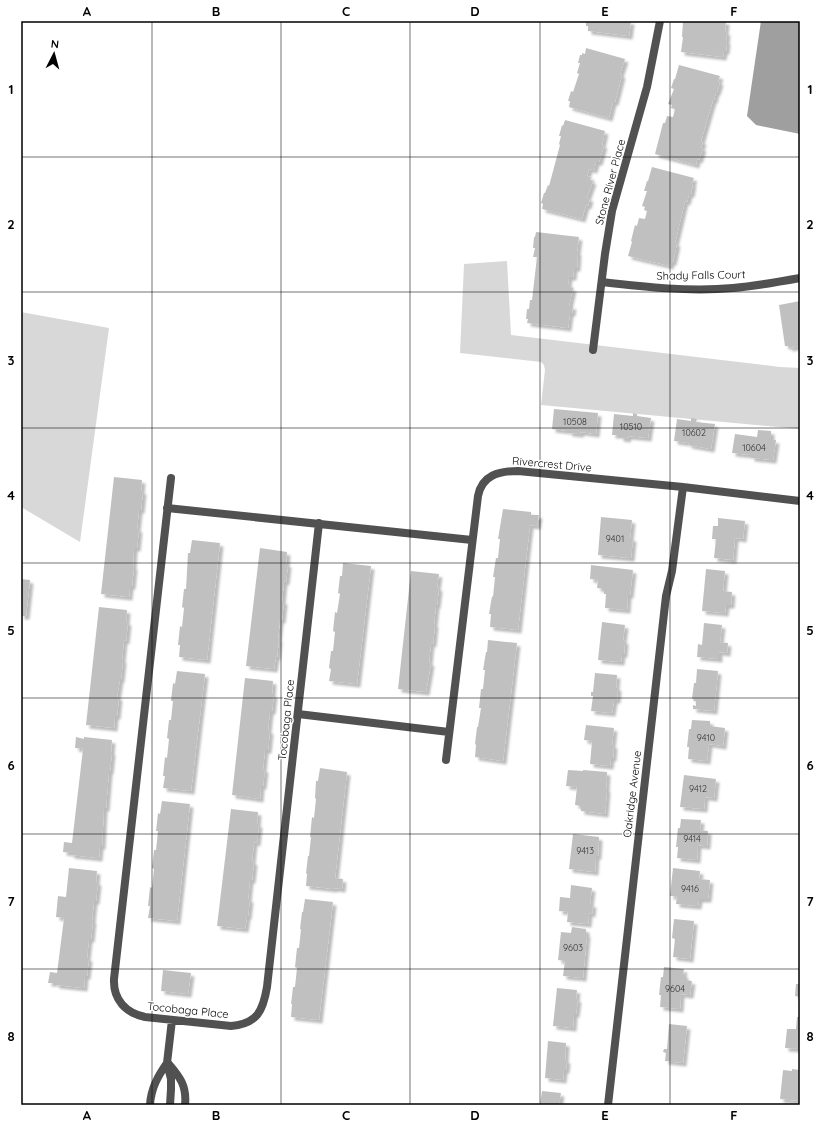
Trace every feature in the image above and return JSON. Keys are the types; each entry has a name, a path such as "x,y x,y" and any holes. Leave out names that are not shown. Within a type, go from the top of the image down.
{"street":[{"name":"Stone River Place","path":"593,350 612,211 647,88 660,21"},
{"name":"Shady Falls Court","path":"602,282 657,288 699,289 732,288 800,278"},
{"name":"Rivercrest Drive","path":"446,760 479,490 490,477 497,473 506,471 518,471 684,487 800,501"},
{"name":"Tocobaga Place","path":"171,478 113,984 116,997 120,1003 131,1012 145,1018 231,1026 249,1022 262,1008 267,987 319,523"},
{"name":"Oakridge Avenue","path":"608,1105 666,596 672,571 684,487"},
{"path":"167,508 472,540"},
{"path":"298,714 449,732"},
{"path":"170,1105 171,1078 168,1063 172,1020"},
{"path":"150,1105 150,1097 154,1086 161,1072 168,1063"},
{"path":"168,1063 182,1082 186,1093 185,1105"}],"shaded area":[{"path":"761,21 800,21 800,134 756,125 747,116"},
{"path":"507,261 511,335 780,367 800,368 800,429 541,405 545,370 544,365 541,362 460,353 464,264"},
{"path":"21,312 109,328 80,542 21,507"}],"building":[{"path":"586,21 631,21 629,36 588,31"},
{"path":"683,21 726,21 725,32 727,32 727,41 726,51 724,51 723,57 681,52"},
{"path":"586,48 625,59 620,74 622,75 615,102 613,102 609,118 569,107 570,101 568,101 571,91 573,92 579,74 577,73 580,63 578,63 580,55 582,55 582,53 585,54"},
{"path":"679,65 720,76 718,81 720,82 701,141 703,141 701,148 703,148 699,160 697,159 696,165 655,154 663,123 665,123 667,116 673,117 675,109 671,108 672,105 668,104 674,89 671,88"},
{"path":"565,120 605,131 602,145 604,145 599,162 596,162 594,170 589,169 587,176 591,177 590,180 593,181 587,198 590,198 588,206 586,205 582,219 542,209 543,204 541,203 544,193 548,185 549,186 560,145 561,136 559,136"},
{"path":"652,167 694,178 691,194 689,194 687,202 685,201 675,243 677,243 673,262 671,262 670,266 628,256 635,225 637,226 639,218 645,219 647,211 644,210 645,207 642,206 647,191 644,191"},
{"path":"536,232 579,237 577,268 574,268 573,277 569,277 568,284 570,284 570,288 573,288 569,306 573,306 572,313 570,313 568,328 527,323 527,309 529,309 530,300 532,300 537,257 533,257 535,248 533,248 534,237"},
{"path":"800,301 800,346 789,348 789,346 785,346 779,305"},
{"path":"554,409 598,413 596,434 581,432 580,434 569,433 569,431 552,429"},
{"path":"633,413 637,414 637,416 651,418 648,438 628,436 627,439 620,438 620,435 612,435 614,414 633,416"},
{"path":"691,418 697,419 696,422 715,424 711,449 688,445 689,443 674,441 677,419 691,421"},
{"path":"758,430 771,431 771,440 776,440 773,460 751,458 751,455 732,453 735,434 757,437"},
{"path":"114,477 142,480 141,491 143,491 137,529 139,529 137,548 134,548 134,567 129,597 101,594"},
{"path":"503,509 531,512 531,515 539,515 537,526 530,525 518,630 490,627 491,614 489,614 492,596 493,597 495,577 493,577 496,558 498,558 500,539 498,539"},
{"path":"601,517 632,520 630,538 633,538 631,558 598,555"},
{"path":"718,518 745,521 743,539 735,538 733,560 714,558 716,539 712,539 713,526 718,526"},
{"path":"192,540 220,543 207,660 179,657 180,645 178,645 180,626 182,627 184,608 182,607 184,589 186,589 188,553 190,553"},
{"path":"260,548 287,552 286,564 288,564 286,582 284,581 282,620 280,620 277,657 276,656 274,669 246,666"},
{"path":"343,563 371,566 357,684 329,681 331,651 333,651 335,632 333,631 335,612 337,613 340,594 338,593 340,576 342,576"},
{"path":"591,565 633,570 630,595 628,595 627,610 605,608 606,594 604,594 604,589 597,588 598,580 590,579"},
{"path":"706,569 725,571 723,591 732,592 731,605 726,605 725,613 702,611"},
{"path":"411,571 439,574 433,644 431,643 429,662 431,663 426,692 398,689"},
{"path":"21,579 30,580 26,616 21,616"},
{"path":"99,607 127,610 126,622 128,622 126,641 124,640 121,679 117,697 119,697 117,716 115,716 114,728 86,725"},
{"path":"602,622 625,625 623,640 625,641 624,654 622,654 621,662 598,660"},
{"path":"704,623 722,625 720,642 728,643 727,653 719,652 719,659 697,657 698,644 702,645"},
{"path":"488,640 517,643 503,761 475,757 477,727 481,708 479,708 481,689 483,689 485,670 483,670"},
{"path":"697,669 718,671 714,711 693,709 693,705 696,706 696,701 693,701 694,699 692,699 694,683 696,683"},
{"path":"177,671 205,674 191,791 163,788 165,776 163,776 165,757 167,758 169,739 167,738 169,720 171,720 173,701 171,701 173,683 175,684"},
{"path":"595,673 617,675 617,700 614,700 612,713 591,711 593,696 591,696 591,692 593,692"},
{"path":"245,678 273,681 272,694 274,694 272,711 270,711 268,750 265,750 263,769 265,769 260,799 232,795"},
{"path":"692,720 710,721 710,726 725,728 723,746 709,744 707,761 688,759 689,747 687,747 689,729 691,729"},
{"path":"586,725 614,728 612,745 614,745 613,758 611,758 610,766 590,764 592,741 584,740"},
{"path":"76,737 84,739 84,737 112,740 106,808 104,808 102,846 100,846 99,858 71,855 71,853 63,852 64,842 72,843 83,749 75,748"},
{"path":"320,768 347,772 335,878 343,879 342,889 306,886 312,817 314,818 316,799 316,781 318,781"},
{"path":"568,770 607,772 605,814 581,811 581,806 575,805 577,787 566,786"},
{"path":"684,775 716,779 714,798 705,797 704,809 680,807"},
{"path":"162,801 190,804 177,921 148,918 150,906 148,906 150,887 152,888 154,869 152,868 154,850 156,850 158,831 156,831 158,813 160,814"},
{"path":"231,809 258,812 257,824 259,824 257,843 254,842 252,861 254,862 252,880 250,880 248,899 250,899 245,929 217,926"},
{"path":"681,819 701,820 700,830 708,831 707,846 698,845 697,860 677,858 678,847 676,847 678,828 680,828"},
{"path":"573,834 599,837 595,872 569,869"},
{"path":"69,868 97,871 96,882 98,882 96,901 94,901 91,939 89,939 87,958 89,958 87,976 85,976 84,988 48,983 50,972 57,973 64,918 56,917 58,896 66,897"},
{"path":"673,868 700,871 699,879 710,880 708,899 699,899 698,906 676,904 677,896 670,896"},
{"path":"571,885 592,888 590,904 593,904 592,914 589,913 588,924 567,922 568,912 559,911 560,897 570,898"},
{"path":"305,899 333,902 319,1020 291,1017 293,987 295,987 297,968 295,967 297,948 299,948 302,912"},
{"path":"674,919 694,921 690,959 673,957 675,939 672,938"},
{"path":"572,927 586,929 587,934 583,978 563,976 565,961 558,960 561,932 571,933"},
{"path":"664,967 684,969 683,974 685,975 685,980 692,981 690,995 681,994 680,1009 660,1007 661,995 659,995"},
{"path":"163,970 191,973 188,994 161,991"},
{"path":"796,984 800,984 800,997 795,996"},
{"path":"557,988 577,990 576,999 578,999 576,1014 574,1014 573,1028 553,1026"},
{"path":"797,1017 800,1017 800,1049 785,1048 787,1029 796,1029"},
{"path":"669,1024 687,1026 683,1063 665,1061 666,1053 663,1052 664,1049 667,1049"},
{"path":"548,1041 566,1043 565,1060 567,1060 563,1080 545,1078"},
{"path":"792,1069 800,1070 800,1101 780,1099 783,1070 792,1071"},
{"path":"542,1091 561,1093 559,1105 540,1105"}]}
